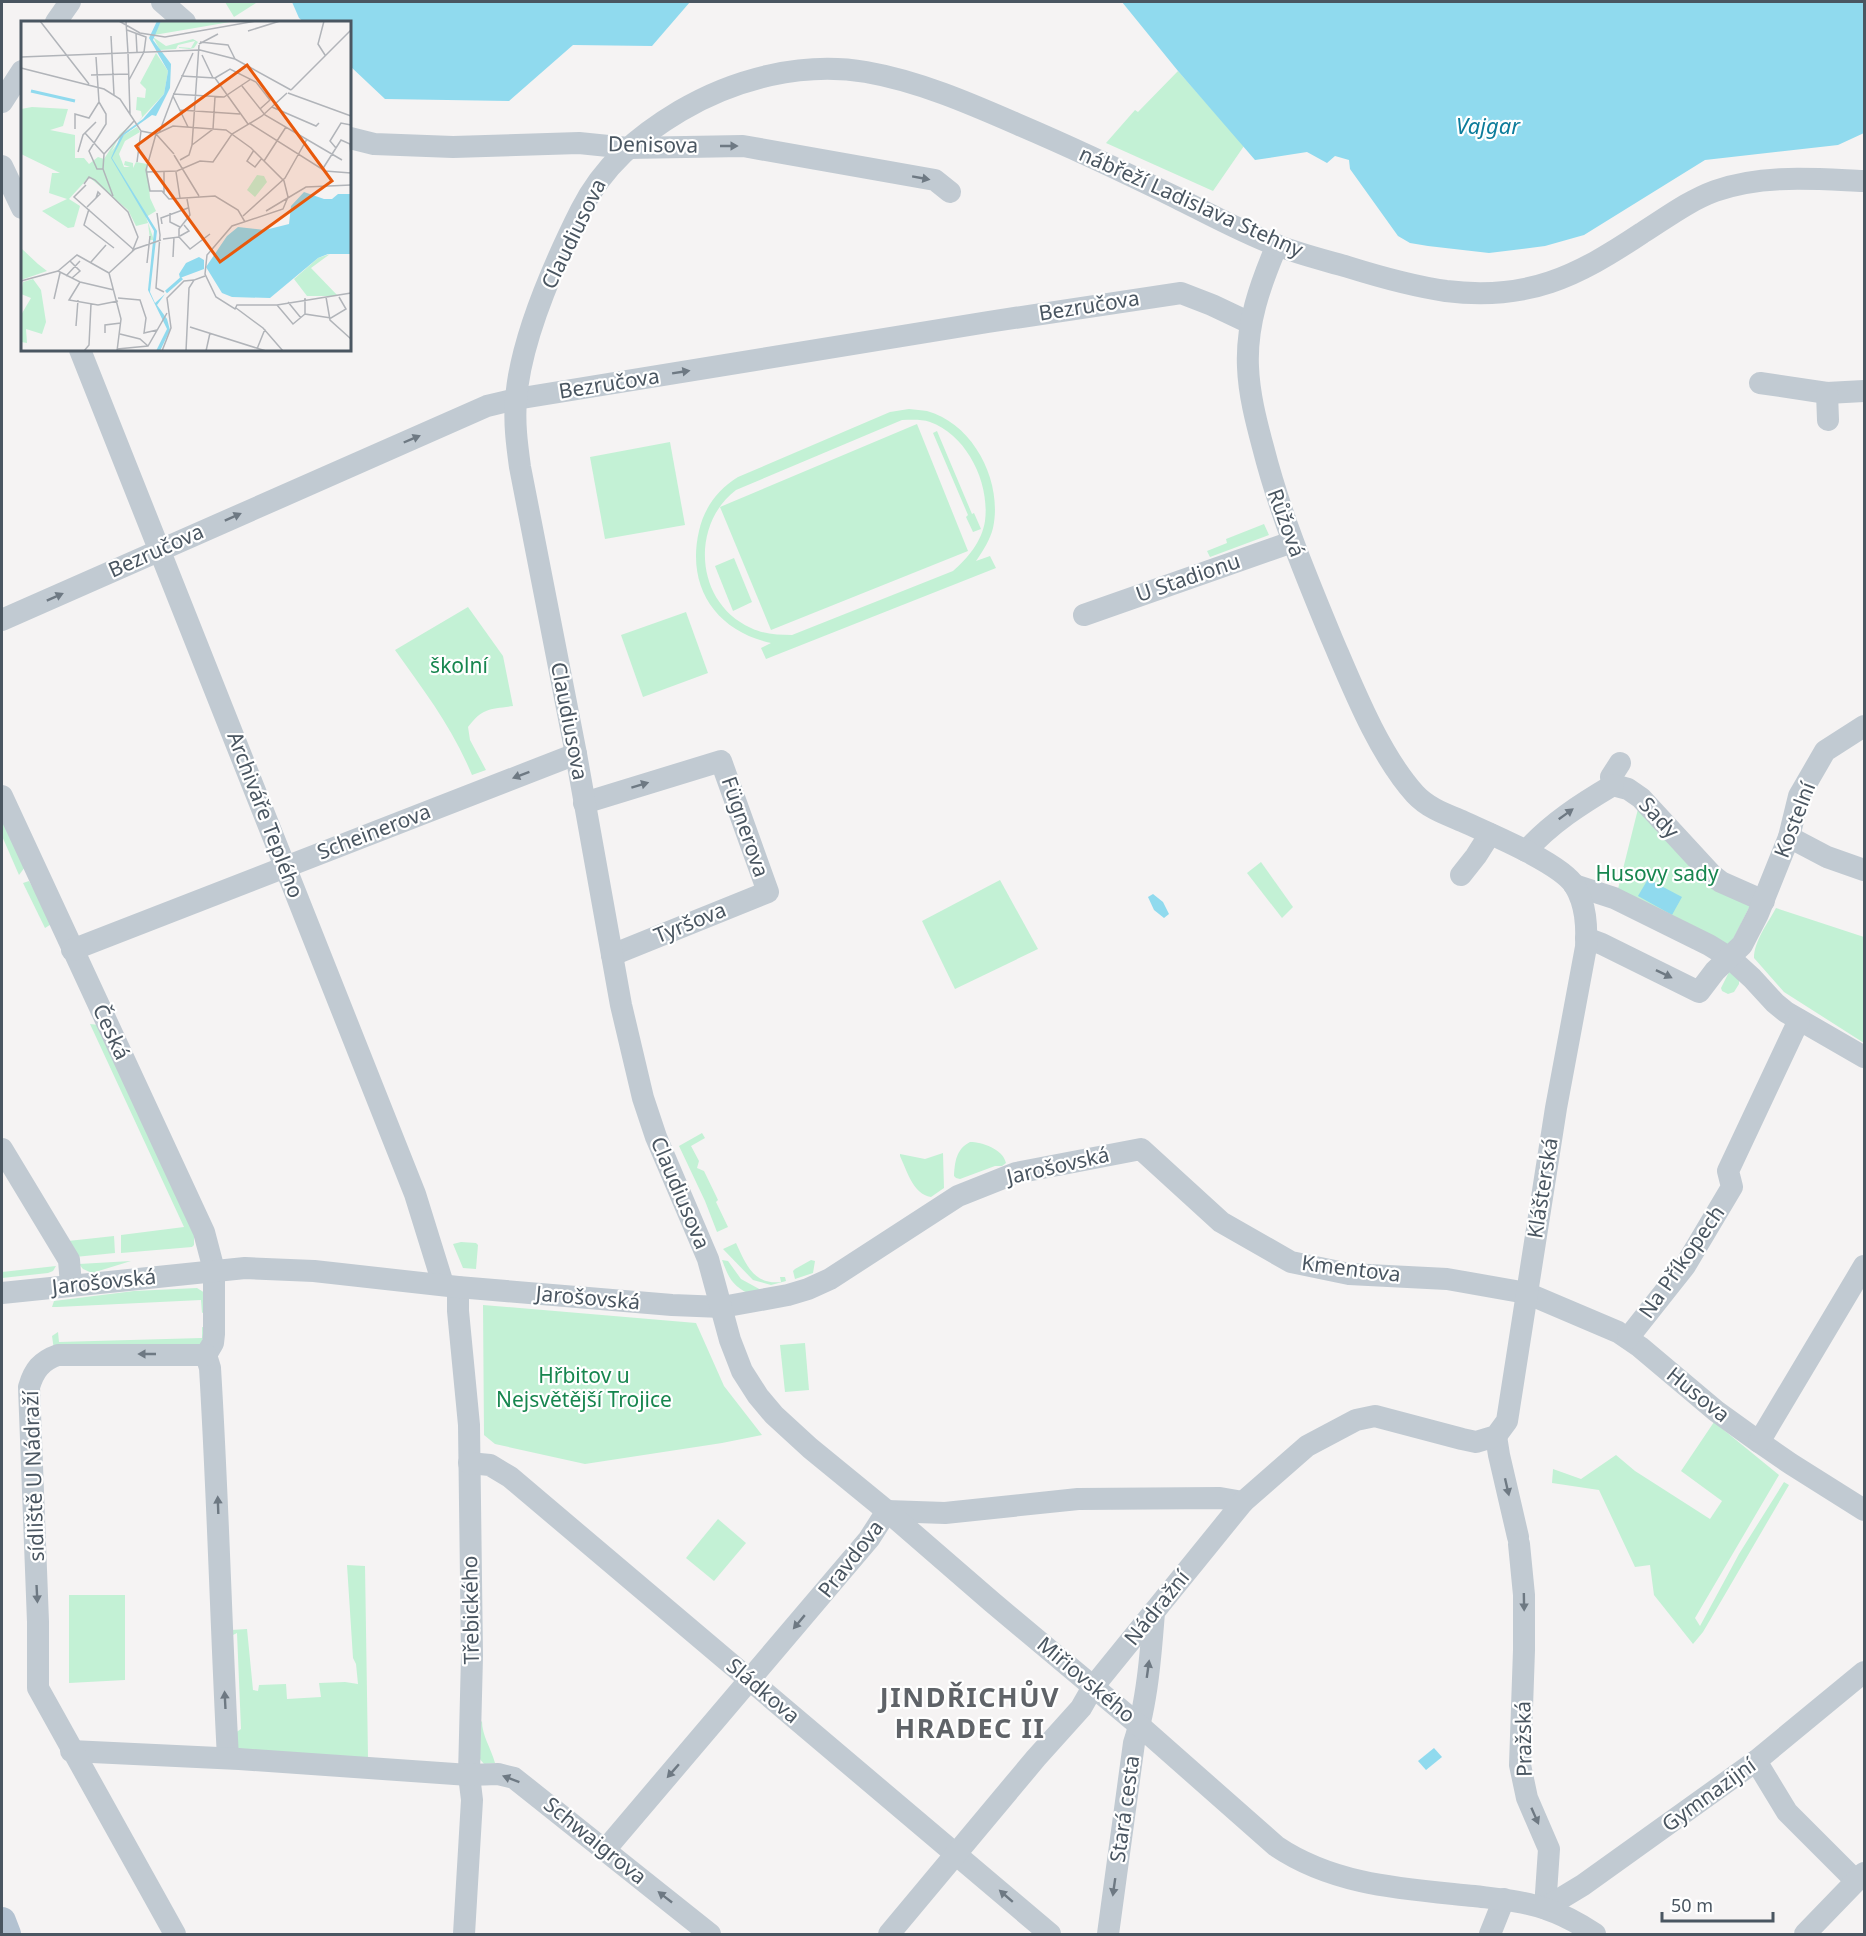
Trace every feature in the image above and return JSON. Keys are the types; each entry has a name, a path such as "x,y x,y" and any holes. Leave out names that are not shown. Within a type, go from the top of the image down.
{"main road":[{"path":"2,1921 7,1935"}],"street":[{"path":"57,21 70,2"},
{"path":"162,2 183,21"},
{"name":"nábřeží Ladislava Stehny","path":"628,148 657,125 693,103 724,88 764,76 804,71 832,69 866,72 967,102 1095,158 1277,245 1397,282 1482,293 1516,291 1574,274 1602,260 1692,200 1739,184 1771,179 1864,181"},
{"path":"2,102 21,73"},
{"name":"Denisova","path":"351,138 374,144 453,147 579,143 628,148 742,146 935,180 950,192"},
{"name":"Claudiusova","path":"628,148 603,173 590,193 559,254 539,306 519,370 515,425 520,467 576,754 621,1005 643,1098 656,1137 708,1259 722,1307"},
{"path":"2,166 15,206"},
{"name":"Růžová","path":"1277,245 1260,284 1250,323 1248,365 1255,416 1273,488 1292,542 1359,698 1384,748 1407,783 1431,807 1526,851 1560,872 1574,885"},
{"name":"Bezručova","path":"2,620 486,406 516,399 988,322 1181,293 1250,323"},
{"name":"Archiváře Teplého","path":"80,351 450,1285"},
{"path":"1760,383 1827,393 1864,391"},
{"path":"1827,393 1828,420"},
{"name":"U Stadionu","path":"1084,615 1292,542"},
{"name":"Kostelní","path":"1764,901 1789,837 1799,796 1825,751 1835,743 1859,736"},
{"name":"Scheinerova","path":"72,950 576,754"},
{"name":"Fügnerova","path":"584,803 721,761 768,892"},
{"path":"1526,851 1542,833 1569,812 1613,785 1611,777 1620,763"},
{"name":"Sady","path":"1613,785 1628,789 1641,798 1721,882 1764,901"},
{"name":"Česká","path":"2,796 204,1232 214,1270"},
{"path":"1461,875 1490,834"},
{"path":"1789,837 1827,857 1864,870"},
{"path":"1574,885 1614,898 1709,945 1730,958 1774,1003 1864,1057"},
{"name":"Klášterská","path":"1497,1436 1506,1421 1586,938 1585,914 1574,885"},
{"name":"Tyršova","path":"612,955 768,892"},
{"path":"1586,938 1699,992 1715,971 1742,945 1764,901"},
{"name":"Na Příkopech","path":"1628,1338 1685,1266 1732,1187 1728,1170 1799,1020"},
{"path":"2,1149 69,1260 71,1285"},
{"name":"Jarošovská","path":"2,1293 245,1268 314,1271 672,1305 722,1307 808,1289 830,1279 958,1196 1016,1173 1141,1149"},
{"name":"Kmentova","path":"1141,1149 1221,1222 1292,1262 1349,1274 1447,1279 1526,1293"},
{"path":"1759,1442 1864,1266"},
{"path":"214,1270 214,1334 213,1344 206,1354 210,1368 217,1489 228,1758"},
{"name":"Třebického","path":"450,1285 458,1311 469,1425 472,1679 469,1775 472,1800 464,1935"},
{"name":"Husova","path":"1526,1293 1628,1338 1716,1411 1791,1464 1864,1510"},
{"name":"Miřiovského","path":"722,1307 735,1355 758,1395 774,1415 1140,1726 1276,1846 1295,1859 1317,1869 1364,1882 1504,1899 1545,1908"},
{"name":"sídliště U Nádraží","path":"175,1935 38,1688 38,1622 29,1387 31,1379 43,1362 58,1355 206,1354"},
{"name":"Nádražní","path":"889,1935 1036,1758 1081,1708 1093,1687 1243,1502 1307,1446 1356,1420 1375,1416 1476,1442 1497,1436"},
{"name":"Pražská","path":"1497,1436 1499,1455 1518,1540 1524,1595 1520,1765 1527,1798 1549,1849 1545,1908"},
{"name":"Sládkova","path":"469,1463 490,1466 510,1477 1050,1935"},
{"name":"Pravdova","path":"605,1850 874,1533 888,1511 945,1513 1078,1499 1220,1498 1243,1502"},
{"path":"941,1558 936,1548 936,1531 938,1522 945,1513"},
{"name":"Stará cesta","path":"1108,1935 1134,1743 1140,1726 1154,1612"},
{"name":"Gymnazijní","path":"1545,1908 1583,1885 1756,1761 1864,1672"},
{"path":"71,1751 228,1758 469,1775"},
{"path":"1756,1761 1787,1812 1860,1877 1804,1935"},
{"name":"Schwaigrova","path":"469,1775 498,1774 514,1778 710,1935"},
{"path":"1490,1935 1504,1899"},
{"path":"1545,1908 1576,1922 1595,1935"}],"green space":[{"path":"225,2 255,2 256,3 234,17"},
{"path":"1178,71 1244,146 1213,191 1106,143 1135,110 1138,112"},
{"path":"909,409 927,411 959,428 971,442 989,474 994,492 995,510 992,532 976,561 990,556 996,568 766,659 761,648 771,643 752,637 721,617 710,604 702,588 697,570 696,551 699,531 708,507 718,493 738,477 890,412","holes":["902,420 927,421 943,428 965,449 980,476 986,506 985,521 978,542 964,561 953,571 792,635 760,632 732,616 719,601 710,583 705,563 706,542 711,523 721,505 736,490"]},
{"path":"917,424 968,551 771,630 720,507"},
{"path":"937,431 972,514 974,513 981,529 973,532 966,517 968,515 933,433"},
{"path":"670,442 685,525 605,539 590,457"},
{"path":"1264,524 1269,535 1210,557 1207,551 1227,543 1226,539"},
{"path":"734,558 752,602 733,611 715,566"},
{"name":"školní","path":"468,607 503,656 513,706 487,710 468,727 470,740 486,770 472,775 447,725 395,650"},
{"path":"686,612 708,673 643,697 621,635"},
{"name":"Husovy sady","path":"1639,805 1752,902 1729,947 1618,889"},
{"path":"2,813 25,867 19,875 2,836"},
{"path":"1261,862 1293,907 1282,918 1247,873"},
{"path":"1000,880 1038,949 955,989 922,921"},
{"path":"29,881 53,923 45,928 23,883"},
{"name":"Husovy sady","path":"1776,908 1864,937 1864,1043 1784,992 1754,958 1759,939"},
{"path":"1729,972 1739,979 1739,984 1734,992 1728,994 1721,988"},
{"path":"90,1024 99,1025 197,1235 194,1237 192,1247 121,1253 121,1235 184,1227"},
{"path":"702,1133 705,1138 691,1146 699,1161 697,1168 704,1171 728,1227 717,1232 679,1146"},
{"path":"970,1142 980,1143 996,1150 1006,1163 960,1179 956,1178 954,1176 957,1156"},
{"path":"943,1153 944,1188 931,1197 925,1195 911,1181 900,1154 925,1159"},
{"path":"114,1236 115,1253 75,1257 68,1241"},
{"path":"461,1242 478,1245 476,1269 463,1268 453,1244"},
{"path":"736,1243 747,1265 757,1277 771,1282 781,1282 780,1277 785,1277 786,1281 771,1285 753,1280 723,1249"},
{"path":"722,1260 728,1261 741,1279 761,1290 748,1293 734,1284"},
{"path":"811,1260 815,1261 813,1273 795,1279 793,1271"},
{"path":"131,1261 92,1273 83,1269 79,1264"},
{"path":"56,1266 48,1273 2,1278 2,1272"},
{"path":"197,1288 205,1293 206,1311 202,1313 201,1300 52,1307 54,1301 134,1291"},
{"name":"Hřbitov u Nejsvětější Trojice","path":"483,1305 696,1323 724,1386 762,1435 585,1464 495,1444 484,1435"},
{"path":"202,1327 206,1328 201,1344 54,1350 52,1336 58,1332 59,1342 202,1338"},
{"path":"805,1343 809,1390 785,1392 780,1345"},
{"path":"1714,1422 1779,1475 1695,1618 1700,1626 1739,1554 1784,1482 1789,1485 1703,1632 1693,1644 1654,1595 1650,1565 1635,1567 1599,1490 1552,1483 1553,1469 1581,1479 1616,1455 1635,1471 1710,1519 1722,1501 1681,1471"},
{"path":"718,1519 746,1543 714,1581 686,1558"},
{"path":"347,1565 365,1566 368,1758 243,1756 229,1737 241,1729 237,1633 225,1639 231,1630 247,1629 253,1690 258,1691 259,1685 286,1684 287,1699 321,1697 319,1683 358,1684 356,1664 353,1658"},
{"path":"69,1595 125,1595 125,1680 69,1683"},
{"path":"482,1721 485,1737 495,1763 484,1764 479,1758 478,1725"}],"water":[{"path":"292,2 690,2 652,46 573,45 509,101 385,99 351,67 351,21 303,21"},
{"name":"Vajgar","path":"1122,2 1864,2 1864,133 1838,145 1705,160 1584,235 1545,246 1489,253 1410,243 1398,236 1350,169 1349,160 1335,156 1327,163 1307,152 1255,160"},
{"path":"1648,879 1682,897 1672,915 1638,896"},
{"path":"1153,894 1163,902 1169,914 1164,918 1154,910 1148,897"},
{"path":"1434,1748 1442,1757 1426,1770 1418,1761"}],"district":[{"name":"JINDŘICHŮV HRADEC II","path":"970,1714"}]}
